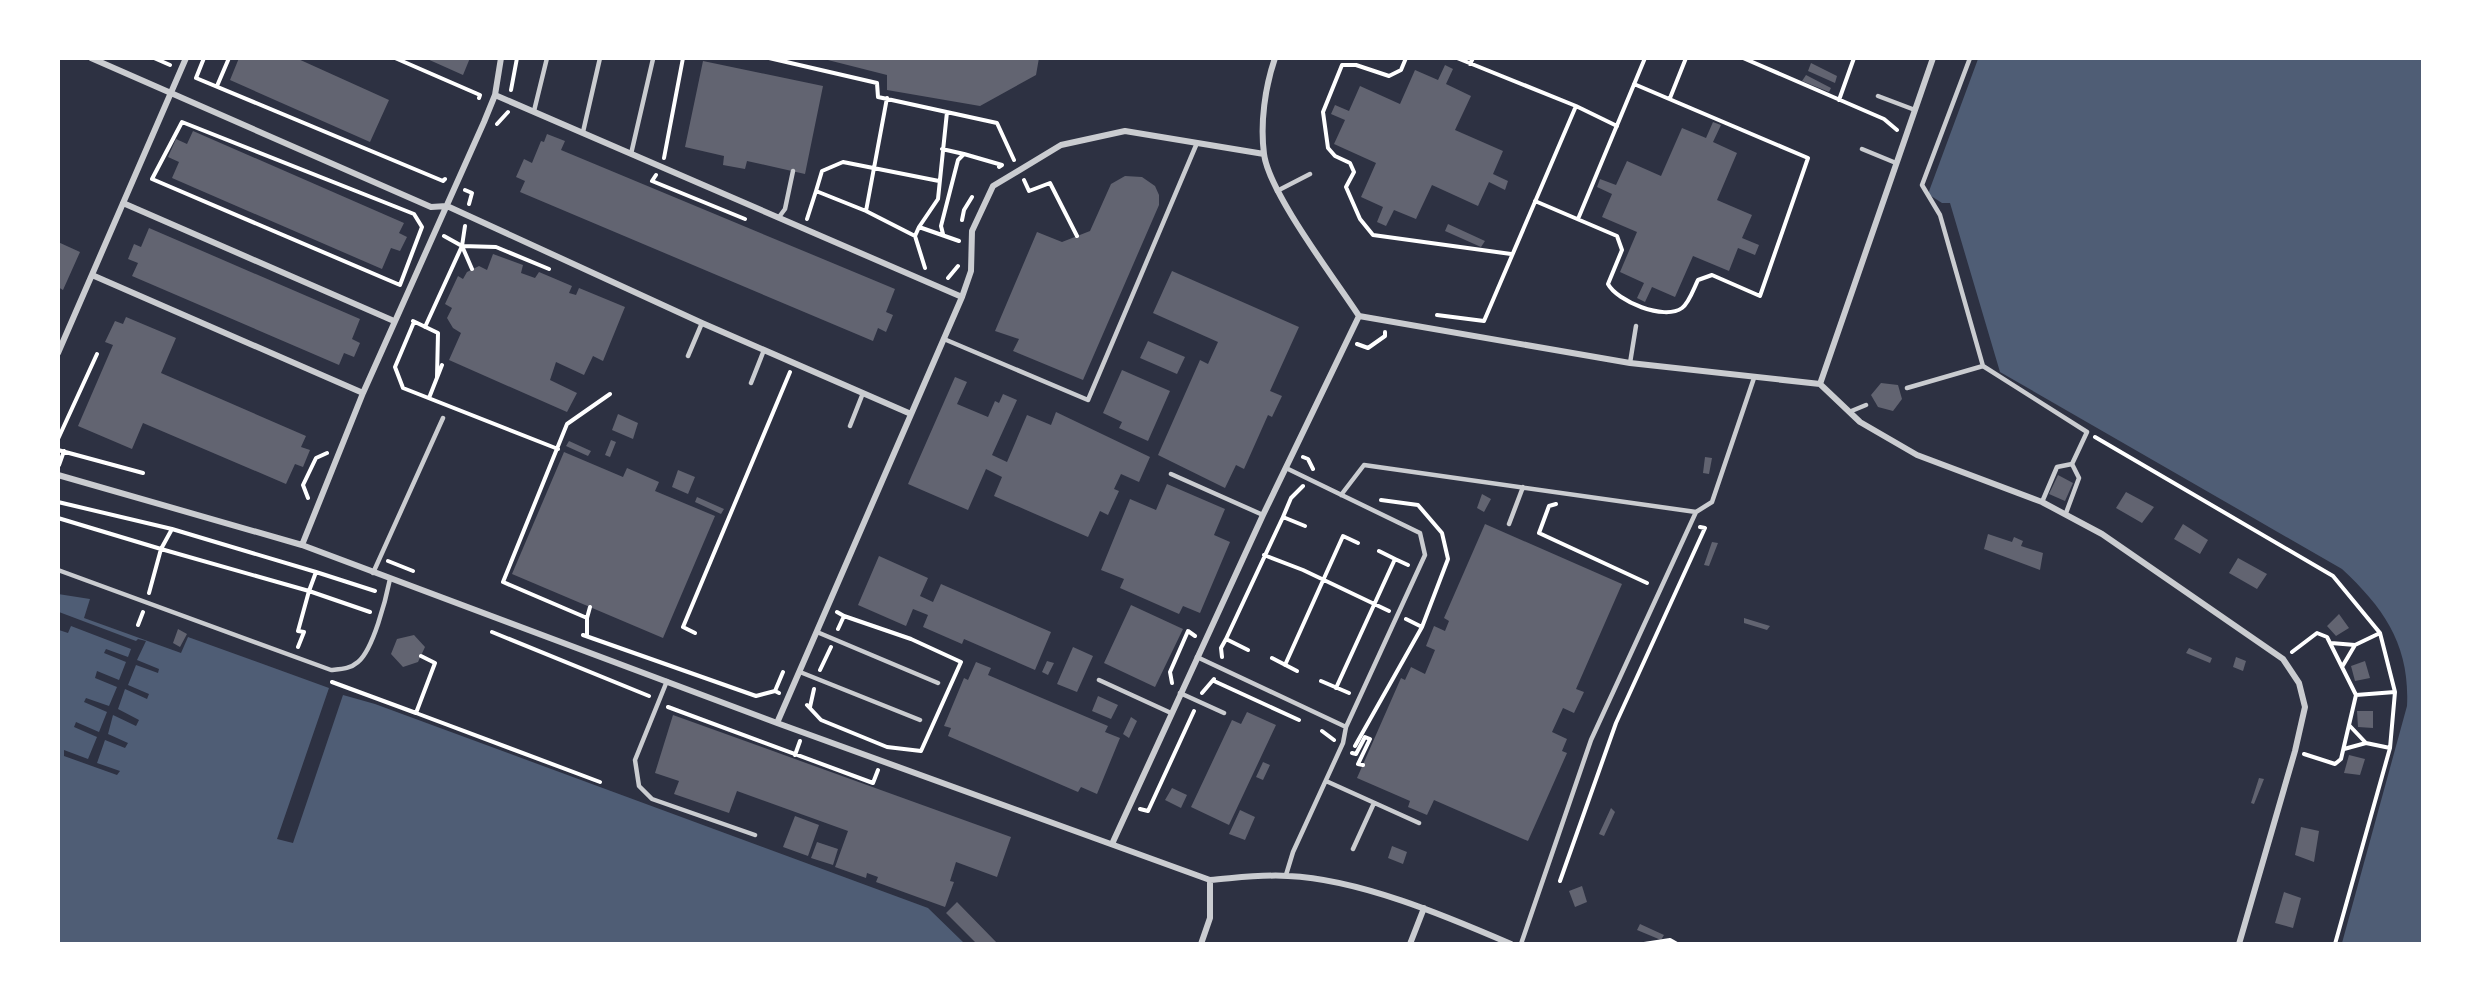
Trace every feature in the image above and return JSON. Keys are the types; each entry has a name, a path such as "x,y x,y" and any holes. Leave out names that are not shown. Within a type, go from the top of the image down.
{"street":[{"path":"91,58 431,207 447,206 702,323 911,414"},
{"path":"58,353 186,58"},
{"path":"302,545 363,393 495,95 501,58"},
{"path":"1275,58 1266,84 1264,154 1277,191 1359,316 1630,363 1820,384 1847,413 1917,455 2042,502 2102,534 2283,659 2299,683 2305,707 2295,751 2239,944"},
{"path":"1820,384 1933,58"},
{"path":"495,95 962,297"},
{"path":"777,723 962,297 971,271 972,231 993,186 1061,145 1125,131 1264,154"},
{"path":"123,203 394,321"},
{"path":"92,275 363,393"},
{"path":"1112,844 1263,515 1359,316"},
{"path":"58,476 302,545 777,723 1210,880 1286,875 1322,879 1424,908 1510,943"},
{"path":"1201,944 1210,918 1210,880"},
{"path":"1410,944 1424,908"}],"lane":[{"path":"534,111 547,58"},
{"path":"583,132 600,58"},
{"path":"1970,58 1922,185 1941,215 1983,366 2087,432 2072,464"},
{"path":"632,154 653,59"},
{"path":"1878,96 1915,110"},
{"path":"944,339 1088,400 1197,143"},
{"path":"1862,149 1896,163"},
{"path":"779,217 785,209 793,171"},
{"path":"1277,191 1310,174"},
{"path":"688,356 702,323"},
{"path":"1630,363 1635,326"},
{"path":"751,382 764,350"},
{"path":"1907,388 1983,366"},
{"path":"1521,944 1591,740 1696,512 1712,502 1754,378"},
{"path":"850,426 863,393"},
{"path":"1847,413 1866,405"},
{"path":"373,573 443,418"},
{"path":"2042,502 2057,467 2072,464"},
{"path":"2066,513 2079,478 2072,464"},
{"path":"1341,495 1364,465 1696,512"},
{"path":"1286,468 1420,533 1425,555 1346,727 1343,742 1293,852 1286,875"},
{"path":"1171,474 1263,515"},
{"path":"1509,524 1523,487"},
{"path":"58,570 331,670 348,668 359,662 368,649 390,579"},
{"path":"817,632 938,683"},
{"path":"1197,657 1346,727"},
{"path":"800,672 920,720"},
{"path":"1099,680 1172,713"},
{"path":"667,681 635,760 639,786 652,799 755,835"},
{"path":"1180,693 1224,713"},
{"path":"1326,781 1419,823"},
{"path":"1353,849 1374,803"}],"path":[{"path":"204,58 196,78 443,181"},
{"path":"218,86 229,58"},
{"path":"395,58 480,95 476,105"},
{"path":"662,167 683,58"},
{"path":"769,58 877,83 878,97 997,123 1029,191 1050,183 1077,236"},
{"path":"1406,58 1401,69 1389,76 1356,65 1342,65 1323,112 1328,148 1335,156 1350,163 1354,172 1346,187 1360,219 1373,235 1511,254"},
{"path":"1457,58 1576,106 1617,126"},
{"path":"1470,64 1473,58"},
{"path":"1578,219 1645,58"},
{"path":"1670,98 1686,58"},
{"path":"1743,58 1884,119 1906,136"},
{"path":"1839,100 1854,58"},
{"path":"1535,201 1617,236 1622,250 1608,284 1612,292 1651,311 1671,313 1683,308 1698,280 1712,275 1760,296 1808,158 1634,84"},
{"path":"1484,321 1576,106"},
{"path":"915,236 938,200 947,112"},
{"path":"182,122 414,214 422,226 400,285 152,179 182,122"},
{"path":"942,149 964,154 958,160 955,171 941,226 943,234"},
{"path":"816,191 822,171 843,162 939,181"},
{"path":"919,227 959,238 958,248"},
{"path":"462,246 472,269"},
{"path":"462,246 496,247 558,272"},
{"path":"425,327 462,246"},
{"path":"943,276 949,278 958,267 958,258"},
{"path":"397,314 438,333 437,376"},
{"path":"414,322 395,367 403,388 558,449"},
{"path":"58,439 97,354"},
{"path":"761,359 801,374"},
{"path":"695,633 683,627 794,363"},
{"path":"429,398 442,364"},
{"path":"587,618 503,582 567,424 610,394"},
{"path":"2087,432 2333,576 2380,633 2395,692 2390,747 2336,944"},
{"path":"303,507 308,498 303,485 316,458 327,453 331,443"},
{"path":"58,466 61,450 143,473"},
{"path":"58,502 172,529 387,594"},
{"path":"1558,504 1549,506 1539,533 1647,583"},
{"path":"1248,650 1226,639 1264,555 1283,517 1305,526"},
{"path":"58,518 309,591 370,612"},
{"path":"1560,881 1616,723 1705,528 1690,524"},
{"path":"147,602 161,549 172,529"},
{"path":"1285,665 1343,536 1358,543"},
{"path":"1379,551 1410,566"},
{"path":"1264,555 1324,579 1422,627 1355,747 1331,739 1326,733 1316,728"},
{"path":"380,558 412,573 422,574"},
{"path":"1336,688 1395,559"},
{"path":"295,656 304,632 298,631 316,572"},
{"path":"586,636 590,608"},
{"path":"142,615 153,618"},
{"path":"481,627 648,695 658,703 873,783"},
{"path":"576,632 756,696 775,691 780,693"},
{"path":"2283,659 2317,633 2327,637 2356,695 2342,759 2335,764 2295,751"},
{"path":"2331,643 2355,645 2380,633"},
{"path":"2342,667 2355,645"},
{"path":"416,713 435,663 421,656"},
{"path":"1272,658 1297,671"},
{"path":"326,680 600,783"},
{"path":"1214,681 1306,723"},
{"path":"1321,681 1350,694"},
{"path":"2356,695 2395,692"},
{"path":"807,705 821,720 887,747"},
{"path":"2349,725 2366,743"},
{"path":"1352,753 1356,754 1365,736 1370,739 1358,764 1363,765"},
{"path":"2344,748 2366,743 2390,747"},
{"path":"1644,944 1670,940 1677,944"}],"water":[{"path":"1978,59 2422,59 2422,943 2342,943 2407,706 2407,685 2399,647 2392,630 2371,599 2342,569 2000,372 1950,203 1942,203 1928,194"},
{"path":"58,594 90,599 84,618 181,653 188,637 329,688 277,839 293,843 343,695 375,704 928,908 964,943 59,943"}],"pier":[{"path":"59,612 136,641 138,639 146,641 137,660 159,669 158,673 136,665 128,685 149,694 147,699 125,689 118,709 139,720 136,726 113,715 108,734 128,743 125,748 105,740 97,763 120,771 117,775 64,756 64,750 88,759 97,737 74,727 76,722 99,732 107,712 84,702 86,698 109,706 117,687 95,678 97,671 119,680 126,662 104,653 106,649 128,657 131,649 71,626 68,633 59,630"}],"building":[{"path":"239,58 296,58 389,100 370,142 230,80"},
{"path":"425,58 470,58 463,75"},
{"path":"820,58 1039,58 1036,75 980,106 887,90 887,75"},
{"path":"703,61 823,86 805,174 747,161 745,169 723,165 724,156 685,147"},
{"path":"1811,63 1837,76 1835,83 1808,71"},
{"path":"1445,65 1453,69 1446,84 1471,96 1455,130 1503,151 1493,174 1508,181 1505,190 1489,182 1478,206 1432,185 1416,219 1394,210 1386,226 1377,222 1383,207 1361,197 1376,163 1334,144 1345,120 1331,114 1335,105 1349,111 1360,86 1400,104 1415,70 1438,80"},
{"path":"1806,75 1831,88 1829,92 1802,81"},
{"path":"1713,122 1721,125 1713,142 1737,153 1717,200 1752,215 1742,238 1759,245 1755,255 1738,248 1729,271 1693,256 1675,297 1652,287 1645,302 1637,298 1644,283 1620,272 1637,232 1602,217 1612,194 1597,187 1600,179 1616,185 1627,161 1661,176 1682,128 1706,138"},
{"path":"193,131 404,223 399,233 407,237 400,251 391,248 382,269 172,178 179,162 168,157 176,139 187,144"},
{"path":"547,134 565,141 561,150 895,289 886,312 893,315 886,332 878,328 873,341 520,192 525,181 516,177 524,159 532,163 541,141 544,142"},
{"path":"1125,176 1142,177 1155,186 1159,195 1159,205 1083,380 1013,351 1019,339 995,331 1037,232 1062,242 1090,231 1111,184"},
{"path":"1448,224 1485,241 1481,247 1445,231"},
{"path":"149,228 360,319 352,339 360,343 354,357 344,353 339,365 132,276 138,263 128,259 134,244 141,247"},
{"path":"58,242 80,252 63,290 58,287"},
{"path":"493,254 523,265 521,273 535,278 539,272 572,286 569,293 576,295 579,288 625,307 603,361 593,356 584,375 556,362 550,380 577,393 567,412 449,360 461,333 453,328 447,318 452,308 445,304 458,276 463,279 467,272 479,266 487,270"},
{"path":"1172,271 1299,327 1270,391 1282,396 1272,417 1268,415 1244,469 1236,465 1225,488 1158,455 1200,360 1208,364 1218,342 1153,313"},
{"path":"126,317 176,338 161,373 306,436 301,447 310,450 303,467 295,464 286,484 143,423 132,449 78,426 113,345 105,342 115,321 123,324"},
{"path":"1148,341 1185,357 1177,374 1140,358"},
{"path":"1122,370 1170,391 1148,441 1119,428 1122,422 1103,413"},
{"path":"955,377 967,382 957,404 988,417 995,401 999,403 1003,394 1017,400 992,455 1007,462 1027,415 1051,425 1056,412 1150,457 1139,482 1121,474 1114,489 1119,491 1108,515 1100,511 1088,537 994,496 1002,477 986,469 968,510 908,484"},
{"path":"1881,383 1898,385 1902,399 1893,411 1878,407 1871,395"},
{"path":"618,414 638,423 633,439 612,430"},
{"path":"611,440 616,442 610,457 605,455"},
{"path":"569,441 591,451 588,456 566,446"},
{"path":"564,452 623,477 627,468 659,482 655,491 715,516 663,638 512,574"},
{"path":"1705,457 1712,458 1709,474 1703,473"},
{"path":"678,470 695,477 688,494 672,487"},
{"path":"2058,475 2073,483 2065,501 2049,494"},
{"path":"1167,484 1225,509 1214,535 1230,542 1200,613 1183,606 1179,614 1120,588 1124,579 1101,570 1130,499 1156,510"},
{"path":"2126,492 2154,507 2142,523 2116,508"},
{"path":"1482,494 1491,499 1484,512 1477,508"},
{"path":"697,497 724,509 721,514 695,502"},
{"path":"1485,524 1622,584 1576,689 1584,692 1574,713 1563,708 1552,732 1567,739 1562,751 1567,753 1528,841 1434,800 1427,815 1408,807 1410,801 1357,778 1401,678 1405,680 1411,667 1425,674 1435,650 1426,646 1434,626 1445,631 1449,621 1444,618"},
{"path":"2183,524 2208,540 2200,554 2174,539"},
{"path":"1988,534 2012,542 2014,537 2023,541 2021,546 2043,553 2040,570 1984,549"},
{"path":"1712,542 1718,543 1709,566 1704,565"},
{"path":"879,556 928,578 920,596 933,602 941,584 1051,632 1035,670 964,639 962,644 923,627 928,615 913,609 906,626 858,605"},
{"path":"2238,558 2267,574 2257,589 2229,573"},
{"path":"1131,605 1183,629 1155,687 1104,663"},
{"path":"2339,614 2349,628 2336,636 2327,626"},
{"path":"1744,618 1770,626 1767,630 1744,623"},
{"path":"178,629 187,634 180,647 173,643"},
{"path":"414,635 425,647 418,662 403,667 391,654 397,639"},
{"path":"1073,647 1093,656 1077,692 1057,684"},
{"path":"2189,648 2212,658 2210,663 2186,653"},
{"path":"2236,657 2246,661 2243,671 2233,667"},
{"path":"1047,661 1054,663 1048,675 1042,672"},
{"path":"2365,661 2370,678 2355,681 2351,666"},
{"path":"976,662 991,668 988,675 1108,726 1105,732 1120,738 1097,794 1081,787 1078,792 948,736 951,728 944,726 964,678 968,680"},
{"path":"1098,696 1118,705 1111,719 1092,711"},
{"path":"2357,711 2373,711 2373,728 2358,727"},
{"path":"1247,712 1276,725 1229,825 1191,807 1232,720 1241,724"},
{"path":"673,715 1011,837 997,877 956,862 950,881 954,882 945,907 876,882 878,877 867,873 866,878 835,867 848,831 737,791 729,813 674,794 679,781 655,773"},
{"path":"1131,717 1137,721 1129,738 1123,734"},
{"path":"2349,755 2365,759 2360,775 2344,773"},
{"path":"1263,762 1270,765 1263,780 1256,777"},
{"path":"2259,778 2264,779 2254,804 2251,803"},
{"path":"1172,788 1187,795 1181,808 1165,800"},
{"path":"1611,808 1615,812 1604,836 1599,834"},
{"path":"1240,810 1255,817 1245,840 1229,834"},
{"path":"795,816 819,825 808,856 783,847"},
{"path":"2301,827 2319,831 2314,862 2295,855"},
{"path":"817,842 838,849 833,865 811,858"},
{"path":"1392,846 1407,852 1403,864 1388,858"},
{"path":"1582,886 1587,902 1575,907 1569,891"},
{"path":"2284,892 2301,898 2293,928 2275,923"},
{"path":"957,902 998,944 977,944 946,913"},
{"path":"1640,924 1664,935 1661,940 1637,930"}]}
